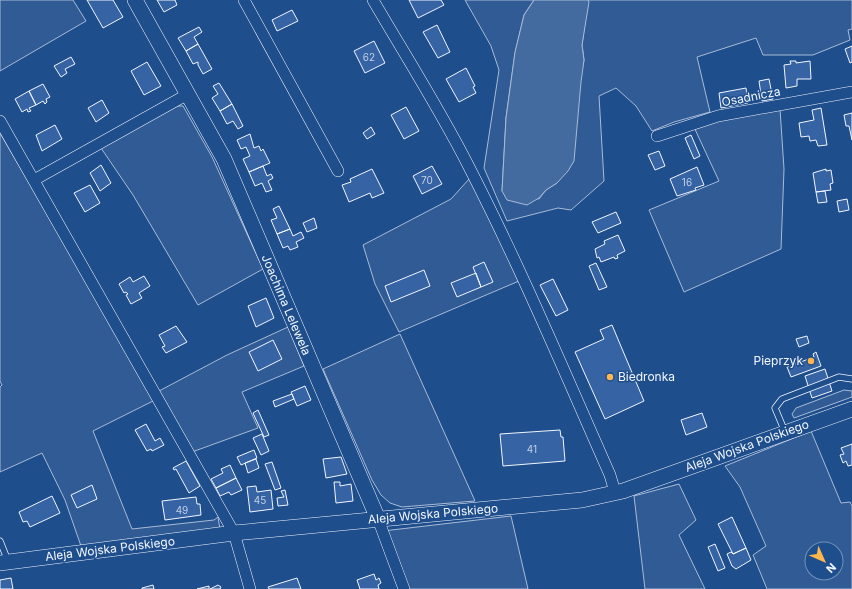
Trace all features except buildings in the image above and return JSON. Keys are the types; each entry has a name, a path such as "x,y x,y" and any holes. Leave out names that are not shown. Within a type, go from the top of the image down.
{"street":[{"name":"Joachima Lelewela","path":"135,0 224,159 378,519"},
{"path":"244,0 338,171"},
{"path":"373,0 440,114 468,166 550,340 610,475 615,492"},
{"name":"Osadnicza","path":"657,136 718,116 852,92"},
{"path":"34,180 188,94"},
{"path":"0,121 234,533 250,589"},
{"name":"Aleja Wojska Polskiego","path":"4,562 234,533 582,500 615,492 852,408"},
{"path":"378,519 404,589"}],"lane":[{"path":"785,433 775,408 782,399 839,377 852,379"},
{"path":"0,540 4,562"}],"shaded area":[{"path":"0,0 73,0 86,21 0,71"},
{"path":"465,0 534,0 524,15 515,53 506,118 502,191 539,199 546,190 557,183 584,60 582,45 588,0 852,0 852,29 848,30 850,40 813,55 763,55 756,38 697,57 710,112 674,122 652,131 636,106 616,88 599,96 604,181 571,210 558,208 507,221 484,168 499,70 491,46"},
{"path":"534,0 588,0 589,2 582,45 584,60 574,161 568,171 557,183 546,190 539,198 527,205 507,200 502,191 506,118 515,52 524,15"},
{"path":"177,106 183,106 212,157 263,269 198,305 133,195 101,148"},
{"path":"780,109 784,169 781,249 684,292 649,210 719,181 693,125"},
{"path":"0,133 155,400 93,431 132,529 214,520 218,517 220,530 81,546 65,500 42,453 0,472 0,387 2,385 0,381"},
{"path":"470,178 519,281 399,332 375,284 363,245 451,199"},
{"path":"288,327 304,366 242,392 258,428 192,452 159,391 227,355"},
{"path":"400,334 475,501 402,507 390,503 381,495 372,480 323,369"},
{"path":"844,390 852,391 852,397 794,418 792,414 796,408"},
{"path":"811,431 841,503 850,502 852,506 852,589 767,589 753,555 766,546 740,487 725,466"},
{"path":"679,484 696,520 679,535 705,589 645,589 634,496"},
{"path":"511,516 528,589 405,589 383,531"}],"place":[{"name":"Pieprzyk","path":"811,361"},
{"name":"Biedronka","path":"610,377"}]}
